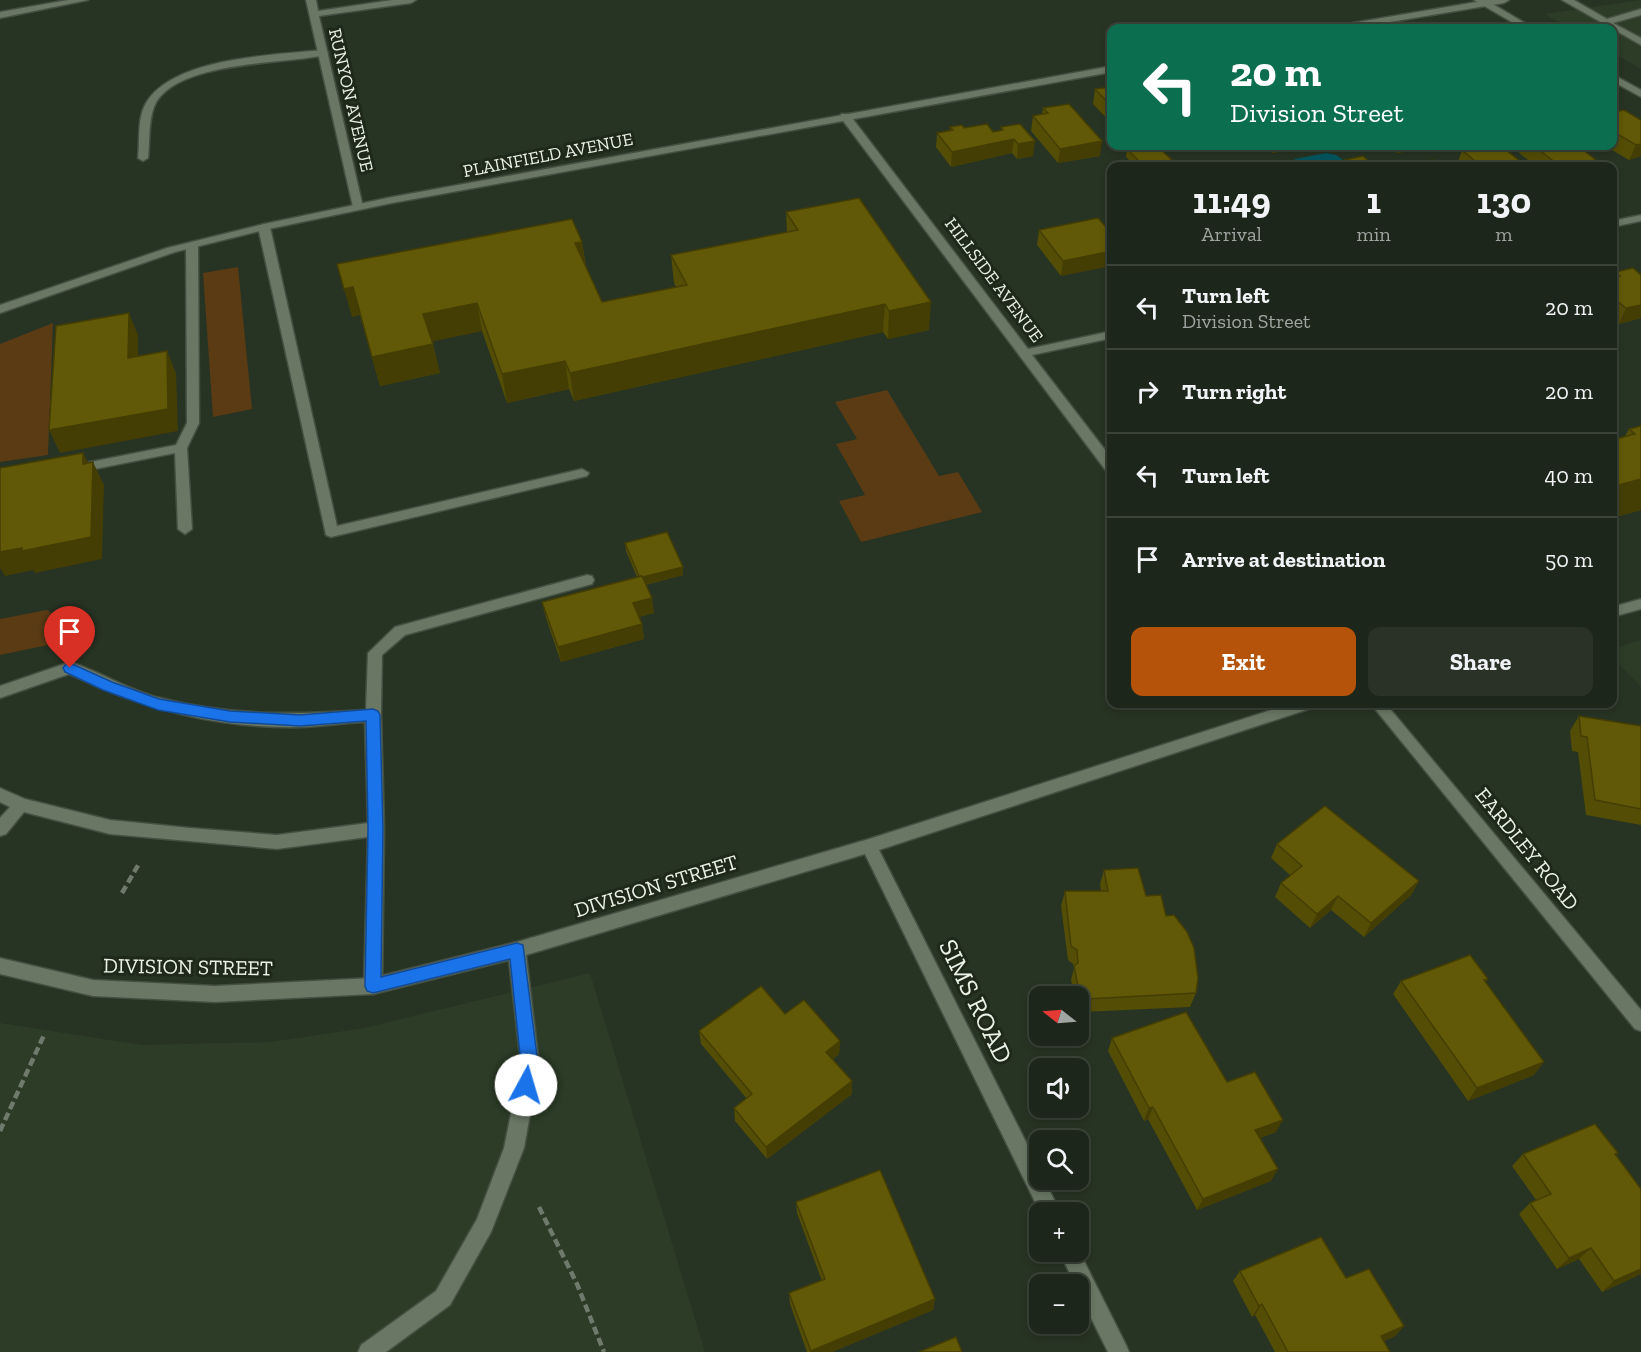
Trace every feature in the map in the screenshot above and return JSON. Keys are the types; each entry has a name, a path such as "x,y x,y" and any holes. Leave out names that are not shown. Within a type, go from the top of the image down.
{"street":[{"path":"0,15 84,0"},
{"name":"RUNYON AVENUE","path":"311,0 358,207"},
{"path":"314,14 411,0"},
{"path":"1363,24 1504,0"},
{"path":"1567,0 1609,24"},
{"path":"1482,2 1521,24"},
{"path":"1605,22 1641,12"},
{"path":"1617,29 1641,42"},
{"path":"143,158 149,106 157,93 171,82 203,69 323,53"},
{"name":"PLAINFIELD AVENUE","path":"0,309 192,245 264,227 358,207 845,116 1107,70"},
{"path":"1617,80 1641,94"},
{"name":"HILLSIDE AVENUE","path":"845,116 1107,462"},
{"path":"1617,223 1641,218"},
{"path":"264,227 331,532 582,473"},
{"path":"185,529 181,448 193,423 192,245"},
{"path":"1026,353 1107,335"},
{"path":"65,471 181,448"},
{"path":"373,986 376,829 373,715 375,653 400,631 587,580"},
{"path":"1617,611 1641,604"},
{"path":"0,692 70,668 107,686 158,704 230,717 300,721 373,715"},
{"name":"DIVISION STREET","path":"0,966 93,988 215,994 373,986 517,950 869,846 1286,708"},
{"name":"EARDLEY ROAD","path":"1381,708 1641,1023"},
{"path":"0,794 21,805 110,827 277,842 376,829"},
{"path":"0,829 21,805"},
{"name":"SIMS ROAD","path":"869,846 1045,1202"},
{"path":"368,1352 443,1298 484,1225 514,1148 530,1064 517,950"},
{"path":"1074,1262 1119,1352"}],"path":[{"path":"0,1131 44,1035"},
{"path":"539,1207 577,1284 604,1352"}],"shaded area":[{"path":"1641,0 1641,69 1617,55 1617,24 1561,24 1544,14"},
{"path":"238,267 252,409 213,417 203,273"},
{"path":"53,323 48,455 0,462 0,344"},
{"path":"887,390 939,476 958,472 982,512 861,542 839,501 865,495 836,444 857,439 835,402"},
{"path":"47,610 53,614 53,644 0,655 0,619"},
{"path":"1641,640 1641,687 1617,662 1617,647"},
{"path":"590,973 705,1352 0,1352 0,1023 142,1045 270,1042 364,1028"}],"water":[{"path":"1326,153 1336,155 1343,160 1342,162 1294,162 1295,159"}],"building":[{"path":"1107,88 1107,102 1095,89"},
{"path":"1069,104 1102,141 1060,149 1033,116 1048,113 1043,108"},
{"path":"1624,110 1641,120 1641,144 1636,145 1617,134 1617,111"},
{"path":"987,124 993,132 1003,130 1001,127 1020,124 1035,141 1018,144 1014,139 952,152 937,133 953,130 950,127 962,125 964,128"},
{"path":"1128,150 1161,150 1172,160 1163,162 1140,162"},
{"path":"1462,150 1506,150 1521,162 1476,162"},
{"path":"1539,150 1583,150 1596,160 1584,162 1555,162"},
{"path":"1363,156 1370,162 1336,162"},
{"path":"859,198 931,302 889,311 885,304 570,373 565,361 502,374 477,303 423,314 433,344 372,357 353,287 344,289 337,264 572,219 582,242 575,243 602,302 687,285 671,255 798,230 786,212"},
{"path":"1098,218 1107,228 1107,252 1063,261 1039,230"},
{"path":"1633,268 1641,275 1641,305 1626,308 1617,301 1617,276 1620,276 1617,272"},
{"path":"129,313 128,358 167,351 168,409 49,430 56,326"},
{"path":"1641,426 1641,479 1617,486 1617,439 1635,434 1629,429"},
{"path":"83,453 83,464 93,462 91,537 22,551 22,548 0,552 0,468"},
{"path":"667,532 683,567 639,576 625,543"},
{"path":"642,576 652,598 633,603 642,624 558,647 542,602"},
{"path":"1579,716 1641,726 1641,809 1595,800 1587,737 1581,736"},
{"path":"1325,806 1419,881 1371,923 1338,896 1317,914 1281,883 1302,866 1277,844"},
{"path":"1138,868 1146,896 1161,895 1166,916 1174,915 1187,932 1194,948 1198,978 1196,993 1089,999 1089,986 1078,986 1074,966 1078,963 1077,950 1071,946 1065,891 1108,891 1104,870"},
{"path":"1470,955 1488,979 1484,980 1544,1062 1477,1088 1401,981"},
{"path":"761,986 785,1014 804,1000 840,1041 826,1052 852,1081 766,1147 734,1108 752,1094 699,1031"},
{"path":"1186,1012 1227,1082 1255,1072 1283,1120 1255,1130 1278,1169 1203,1199 1153,1107 1149,1108 1112,1038"},
{"path":"1595,1124 1618,1153 1615,1154 1641,1189 1641,1269 1614,1281 1591,1248 1569,1258 1530,1203 1551,1194 1523,1154"},
{"path":"880,1170 935,1299 811,1351 789,1293 825,1279 796,1202"},
{"path":"1321,1237 1346,1278 1369,1269 1404,1326 1381,1336 1390,1352 1288,1352 1262,1304 1259,1306 1240,1271"},
{"path":"956,1337 962,1352 919,1352"}],"route":[{"path":"70,668 107,686 158,704 230,717 300,721 373,715 376,829 373,986 517,950 530,1064 526,1085"}]}
